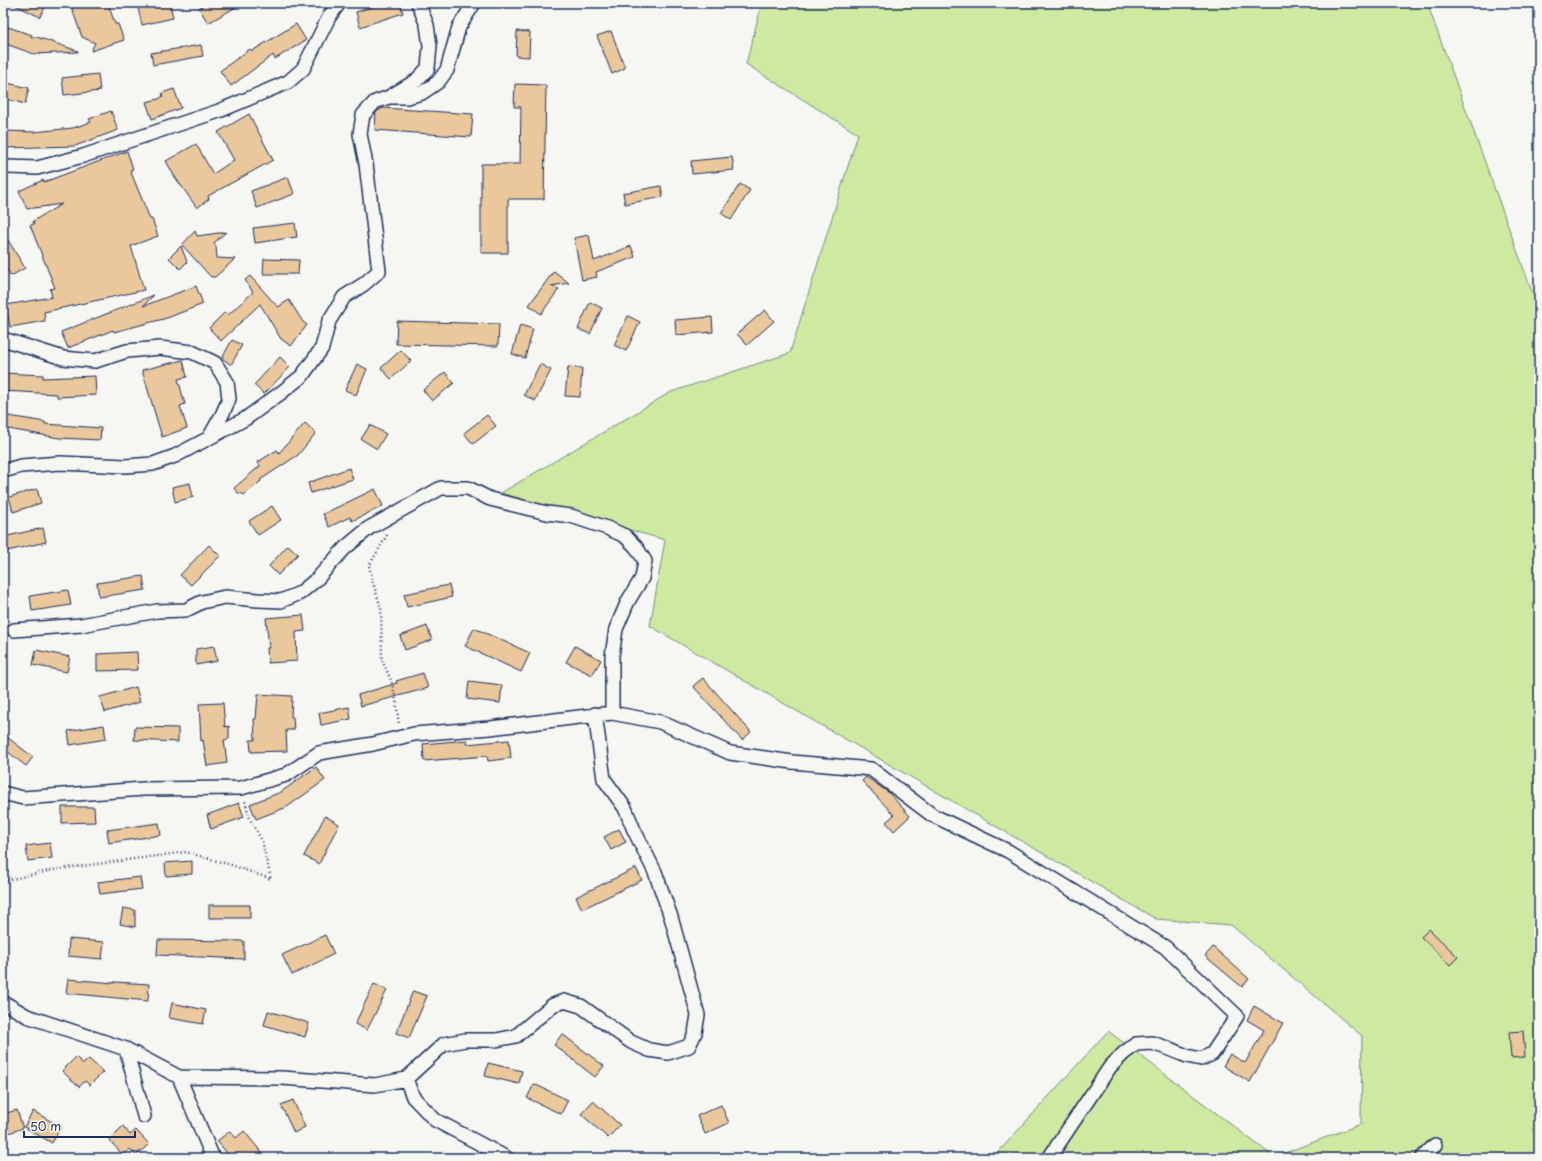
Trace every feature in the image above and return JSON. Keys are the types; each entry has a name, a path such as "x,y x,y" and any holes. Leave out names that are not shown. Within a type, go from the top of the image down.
{"street":[{"path":"3,165 8,167 37,168 83,156 218,111 288,82 303,69 329,17 339,3"},
{"path":"3,471 21,466 60,463 125,466 153,464 175,456 245,419 302,376 322,348 329,321 344,297 364,284 379,271 366,164 360,134 363,115 375,102 389,97 400,89 416,81 428,68 430,46 427,24 418,3"},
{"path":"389,97 407,97 422,93 438,82 446,70 459,28 474,3"},
{"path":"3,339 63,358 94,361 127,350 160,348 192,352 215,363 227,382 229,399 209,438"},
{"path":"14,630 81,625 157,611 186,610 202,602 225,597 258,600 281,600 300,593 317,579 345,548 368,528 441,488 468,488 490,499 547,513 571,516 607,528 625,536 636,547 645,561 642,578 628,601 616,629 612,656 612,713"},
{"path":"3,793 22,798 143,789 241,788 286,775 319,753 374,744 414,734 490,728 594,714 612,713 660,722 730,753 792,762 871,769 932,815 1008,852 1165,947 1237,1016 1212,1054 1202,1059 1187,1056 1152,1043 1136,1044 1130,1048 1110,1066 1049,1158"},
{"path":"3,1002 27,1016 126,1049 179,1077 282,1078 376,1085 406,1079 444,1044 465,1040 496,1040 516,1036 553,1006 564,1001 581,1006 631,1042 649,1050 668,1052 689,1046 695,1033 698,1015 671,916 656,872 634,830 625,808 604,779 594,714"},
{"path":"126,1049 144,1116"},
{"path":"179,1077 212,1158"},
{"path":"406,1079 413,1097 435,1120 507,1158"},
{"path":"1422,1158 1435,1145"}],"path":[{"path":"388,531 369,566 381,608 382,660 391,680 396,700 401,737"},
{"path":"3,881 54,870 186,852 231,865 271,879 262,841 250,819 241,788"}],"green space":[{"path":"762,3 1427,3 1539,311 1539,1158 993,1158 1108,1031 1274,1157 1361,1124 1362,1036 1231,925 1156,919 650,626 665,540 501,493 671,392 790,353 858,134 746,64"}],"building":[{"path":"11,3 47,3 40,17"},
{"path":"70,3 108,3 115,24 118,24 124,40 91,51 95,43 82,37"},
{"path":"159,3 170,3 173,18 142,25 138,8"},
{"path":"207,3 243,3 208,23 199,8"},
{"path":"384,3 400,3 403,13 360,27 356,12"},
{"path":"296,24 306,40 275,59 273,55 231,86 220,71 250,49 252,51"},
{"path":"8,27 32,35 31,37 37,37 78,52 34,54 3,43"},
{"path":"517,31 530,32 529,57 516,56"},
{"path":"611,31 625,68 612,74 597,36"},
{"path":"201,45 203,56 153,65 151,53"},
{"path":"98,74 100,91 64,95 62,78"},
{"path":"3,82 29,88 25,104 3,98"},
{"path":"515,84 546,85 544,199 508,199 508,253 481,253 481,164 520,164 521,107 514,107"},
{"path":"174,89 181,108 152,119 146,102 159,99 163,96 162,93"},
{"path":"383,108 473,114 471,137 375,130 376,112"},
{"path":"111,111 118,130 75,146 3,148 3,131 34,132 73,128 91,122 89,119"},
{"path":"249,114 273,160 208,196 209,199 197,208 175,177 166,161 196,144 213,174 234,160 218,132"},
{"path":"127,151 133,169 130,170 158,236 131,246 144,290 44,312 45,321 10,327 6,305 52,297 50,289 55,288 30,225 34,224 33,221 62,204 27,209 19,191 43,180 44,182"},
{"path":"732,157 734,170 692,174 691,161"},
{"path":"288,177 294,194 257,208 251,191"},
{"path":"740,184 750,190 731,220 721,213"},
{"path":"661,186 663,197 625,204 623,193"},
{"path":"295,223 297,237 255,243 253,228"},
{"path":"195,231 197,236 226,232 214,243 216,246 217,258 235,259 215,277 211,277 182,245"},
{"path":"3,232 25,268 11,276 3,263"},
{"path":"589,235 594,261 631,246 635,257 596,272 597,277 582,280 574,238"},
{"path":"181,246 187,262 180,269 169,258"},
{"path":"264,259 299,260 298,274 263,274"},
{"path":"554,271 569,283 551,286 559,289 541,314 529,305"},
{"path":"250,276 278,307 289,300 303,322 307,325 291,346 281,339 260,304 221,341 209,328 225,312 228,315 253,292 245,280"},
{"path":"196,286 203,304 167,318 114,332 113,330 68,348 61,332 154,295 143,306"},
{"path":"590,302 602,308 590,334 578,329"},
{"path":"765,310 774,321 747,345 737,334"},
{"path":"628,316 640,322 626,351 614,345"},
{"path":"712,317 713,332 676,335 675,320"},
{"path":"397,321 499,324 498,346 396,344"},
{"path":"520,325 533,329 525,358 512,354"},
{"path":"232,340 242,345 231,365 222,358"},
{"path":"401,350 411,361 391,379 381,368"},
{"path":"280,357 290,367 264,394 254,385"},
{"path":"183,360 187,377 178,379 185,404 180,406 187,428 162,437 142,370"},
{"path":"357,364 367,369 356,395 345,390"},
{"path":"540,364 551,370 535,401 524,395"},
{"path":"568,367 582,368 580,397 565,396"},
{"path":"445,372 454,383 432,401 423,390"},
{"path":"3,373 43,375 43,378 95,376 96,395 57,397 57,394 3,391"},
{"path":"3,415 45,422 45,424 101,428 100,440 59,438 3,428"},
{"path":"487,415 496,426 473,444 464,433"},
{"path":"305,423 316,433 298,455 260,480 261,481 244,495 241,493 239,494 234,488 260,466 258,462 277,450 279,453"},
{"path":"370,425 386,434 377,449 361,439"},
{"path":"349,468 353,479 311,493 308,483"},
{"path":"190,483 193,497 175,502 172,487"},
{"path":"37,489 41,503 13,512 9,497"},
{"path":"375,489 383,506 352,521 350,517 329,527 323,514"},
{"path":"272,506 281,520 258,535 249,521"},
{"path":"43,528 46,542 3,552 3,537"},
{"path":"209,545 220,556 191,585 180,575"},
{"path":"288,545 298,554 278,575 269,566"},
{"path":"143,576 145,590 99,597 97,583"},
{"path":"449,585 452,597 407,607 404,594"},
{"path":"68,590 71,605 32,611 30,596"},
{"path":"303,615 305,631 296,632 297,661 268,663 267,648 269,648 266,618"},
{"path":"427,626 432,640 405,650 400,636"},
{"path":"474,628 530,653 521,672 465,646"},
{"path":"214,646 217,661 196,665 196,649"},
{"path":"575,646 601,660 592,675 566,662"},
{"path":"36,650 70,657 67,672 33,665"},
{"path":"137,652 138,670 97,671 97,654"},
{"path":"423,673 428,688 361,706 358,695"},
{"path":"703,678 751,732 742,740 693,686"},
{"path":"469,681 502,685 500,703 467,699"},
{"path":"136,687 140,702 105,712 100,697"},
{"path":"258,694 292,696 291,717 293,717 294,730 286,730 287,751 251,752 250,740 255,740 254,719 256,719"},
{"path":"223,703 225,727 229,726 229,739 224,740 227,763 207,766 203,740 201,741 199,704"},
{"path":"349,707 351,719 321,725 319,713"},
{"path":"104,725 106,739 70,745 68,731"},
{"path":"135,727 178,728 178,742 134,740"},
{"path":"3,734 33,757 26,766 3,748"},
{"path":"467,740 467,744 509,740 511,758 488,761 487,756 424,761 423,744"},
{"path":"316,767 325,780 287,807 256,819 250,804 281,792"},
{"path":"866,777 888,792 910,816 894,831 886,822 894,815 862,781"},
{"path":"239,803 244,817 211,829 207,815"},
{"path":"62,807 94,807 95,822 62,823"},
{"path":"325,816 339,824 319,864 304,856"},
{"path":"159,823 161,835 109,843 107,830"},
{"path":"619,829 626,842 611,850 604,837"},
{"path":"50,843 52,858 28,861 26,846"},
{"path":"192,861 192,874 166,876 165,863"},
{"path":"636,868 642,880 582,909 576,897"},
{"path":"140,877 142,889 100,894 98,882"},
{"path":"209,905 250,905 250,918 209,918"},
{"path":"123,908 135,910 135,927 120,924"},
{"path":"1429,929 1458,957 1450,965 1421,937"},
{"path":"325,935 334,954 292,975 282,955"},
{"path":"69,939 104,942 102,959 68,956"},
{"path":"158,940 244,941 244,959 157,955"},
{"path":"1213,947 1249,979 1242,987 1205,956"},
{"path":"68,979 149,984 148,1001 66,993"},
{"path":"374,984 387,990 367,1030 355,1024"},
{"path":"413,991 427,996 409,1038 396,1033"},
{"path":"172,1003 206,1010 203,1024 169,1018"},
{"path":"1254,1006 1283,1023 1250,1082 1223,1066 1230,1054 1245,1063 1264,1030 1247,1020"},
{"path":"268,1011 309,1023 305,1037 264,1025"},
{"path":"1523,1031 1525,1057 1511,1058 1509,1032"},
{"path":"562,1034 604,1066 595,1077 554,1045"},
{"path":"76,1057 83,1064 89,1059 103,1072 90,1085 85,1081 79,1087 62,1071"},
{"path":"488,1063 522,1071 519,1084 485,1076"},
{"path":"534,1084 568,1100 561,1114 527,1098"},
{"path":"293,1100 305,1127 294,1133 281,1105"},
{"path":"593,1101 620,1125 608,1138 581,1114"},
{"path":"721,1105 729,1123 705,1134 697,1116"},
{"path":"17,1110 23,1128 3,1135 3,1114"},
{"path":"33,1111 61,1127 52,1143 24,1127"},
{"path":"123,1126 130,1135 136,1130 149,1144 136,1156 130,1149 123,1155 109,1140"},
{"path":"230,1131 236,1138 244,1131 262,1153 255,1158 231,1158 217,1141"}]}
